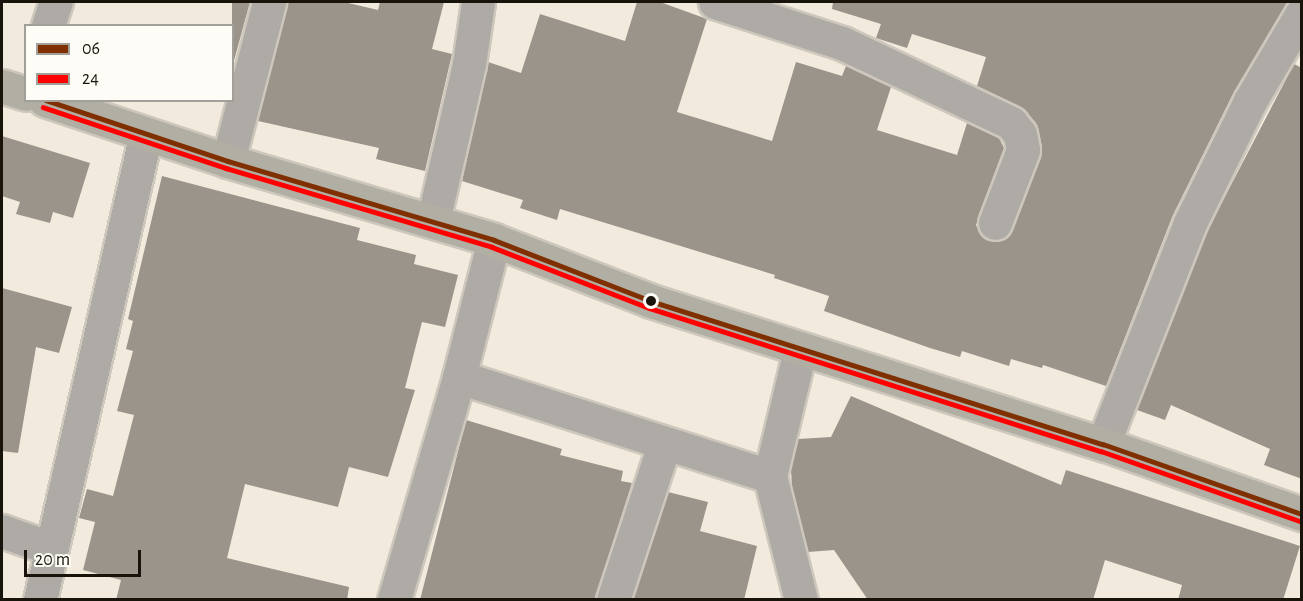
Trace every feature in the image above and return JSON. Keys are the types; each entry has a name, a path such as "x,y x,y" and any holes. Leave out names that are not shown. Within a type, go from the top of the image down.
{"main road":[{"path":"53,102 228,161 494,240 651,301 1103,444 1302,514"}],"street":[{"path":"49,24 56,2"},
{"path":"228,161 268,2"},
{"path":"433,221 469,64 478,2"},
{"path":"715,2 842,43 1011,123 1020,134 1023,150 995,223"},
{"path":"1103,444 1190,223 1250,101 1302,13"},
{"path":"40,600 146,134"},
{"path":"394,600 459,377 494,240"},
{"path":"800,350 770,476 801,600"},
{"path":"459,377 664,445 770,476"},
{"path":"613,600 664,445"},
{"path":"2,531 50,548"}],"building":[{"path":"232,2 250,2 234,61 234,24 232,24"},
{"path":"287,2 344,2 378,10 380,2 444,2 432,49 452,54 425,171 376,159 379,148 258,121"},
{"path":"637,2 660,2 707,19 677,112 772,141 796,62 842,76 846,66 891,87 877,130 957,155 967,123 999,138 1004,148 976,225 981,235 997,242 1012,230 1041,157 1035,122 1019,106 977,86 986,57 912,34 907,48 876,38 881,24 832,9 833,2 1288,2 1234,92 1173,215 1106,386 1043,365 1042,368 1011,359 1009,366 962,351 960,357 930,348 824,311 829,296 774,278 775,275 560,209 557,220 520,208 523,200 462,181 488,62 521,73 540,14 625,41"},
{"path":"1294,64 1302,68 1302,479 1264,465 1270,449 1171,405 1165,420 1137,410 1207,231"},
{"path":"2,136 90,163 73,218 53,212 50,223 16,214 20,202 2,196"},
{"path":"162,176 360,228 357,240 416,255 414,264 458,275 445,327 422,322 405,388 415,390 388,477 349,467 338,507 245,484 227,558 349,587 347,600 116,600 121,580 83,570 95,522 79,518 87,489 113,496 134,415 117,411 133,351 126,349 133,321 128,319"},
{"path":"2,288 72,307 59,353 36,347 18,453 2,451"},
{"path":"851,396 1061,485 1066,470 1300,546 1283,600 1178,600 1182,585 1105,560 1093,600 868,600 834,550 808,552 792,487 791,470 798,439 831,437"},
{"path":"466,420 562,449 560,455 623,471 621,481 632,483 595,600 420,600"},
{"path":"668,492 708,502 700,531 757,546 744,600 633,600"}],"transit line":[{"name":"06","path":"52,102 228,161 494,240 651,301 1103,444 1302,514"},
{"name":"24","path":"43,107 226,168 492,247 649,308 1101,451 1300,521"}]}
